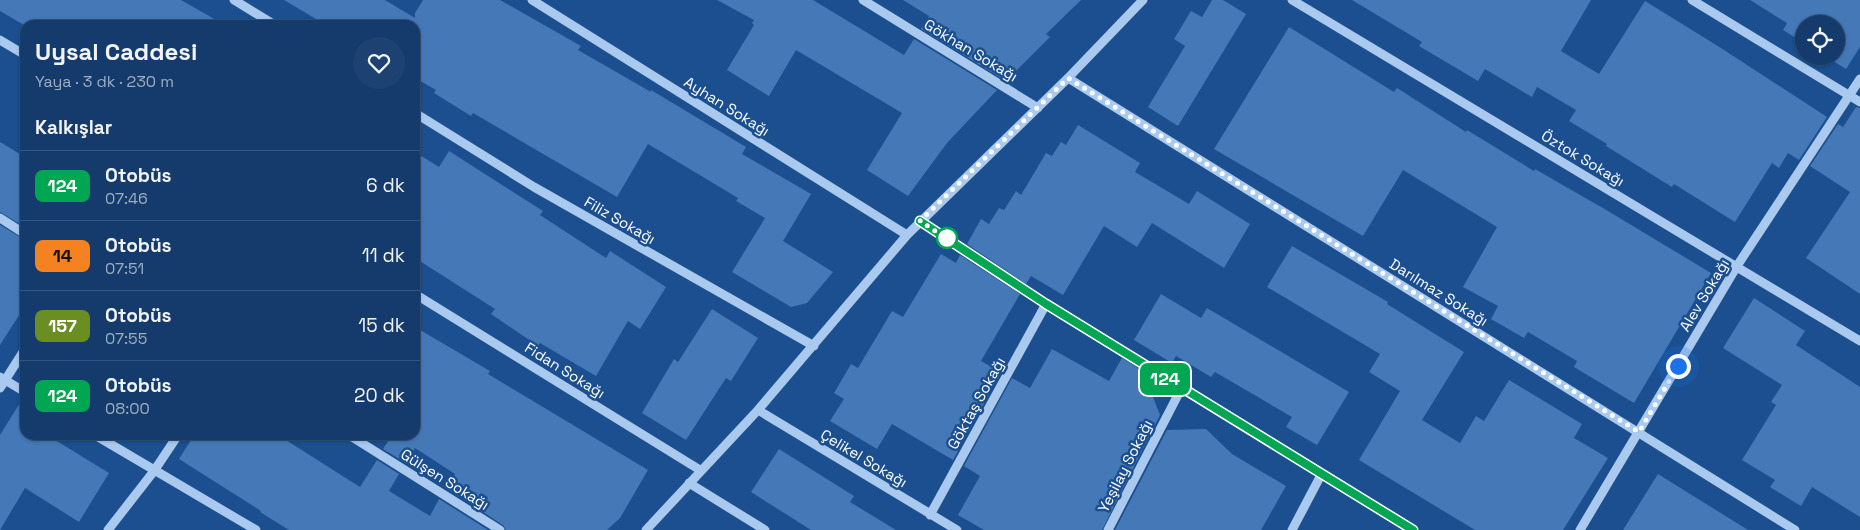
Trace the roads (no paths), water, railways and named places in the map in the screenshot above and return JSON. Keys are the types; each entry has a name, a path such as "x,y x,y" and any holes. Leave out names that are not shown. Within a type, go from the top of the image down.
{"street":[{"path":"234,0 266,20"},
{"name":"Ayhan Sokağı","path":"532,0 907,235"},
{"name":"Gökhan Sokağı","path":"863,0 1038,108"},
{"path":"646,530 758,410 920,221 1038,108 1144,0"},
{"name":"Öztok Sokağı","path":"1292,0 1860,341"},
{"path":"1692,0 1860,102"},
{"path":"0,40 20,52"},
{"name":"Darılmaz Sokağı","path":"1068,78 1795,530"},
{"name":"Alev Sokağı","path":"1580,530 1737,266 1860,78"},
{"name":"Filiz Sokağı","path":"420,115 534,187 814,346"},
{"path":"0,218 20,231"},
{"path":"920,221 1046,304 1181,389 1413,530"},
{"name":"Fidan Sokağı","path":"420,297 700,470"},
{"name":"Göktaş Sokağı","path":"930,515 1046,304"},
{"path":"20,356 2,382 20,390"},
{"name":"Yeşilay Sokağı","path":"1108,530 1181,389"},
{"name":"Çelikel Sokağı","path":"758,410 957,530"},
{"path":"103,440 256,530"},
{"path":"108,530 154,471 175,440"},
{"name":"Gülşen Sokağı","path":"356,440 500,530"},
{"path":"1292,530 1321,474"},
{"path":"688,483 765,530"}]}
